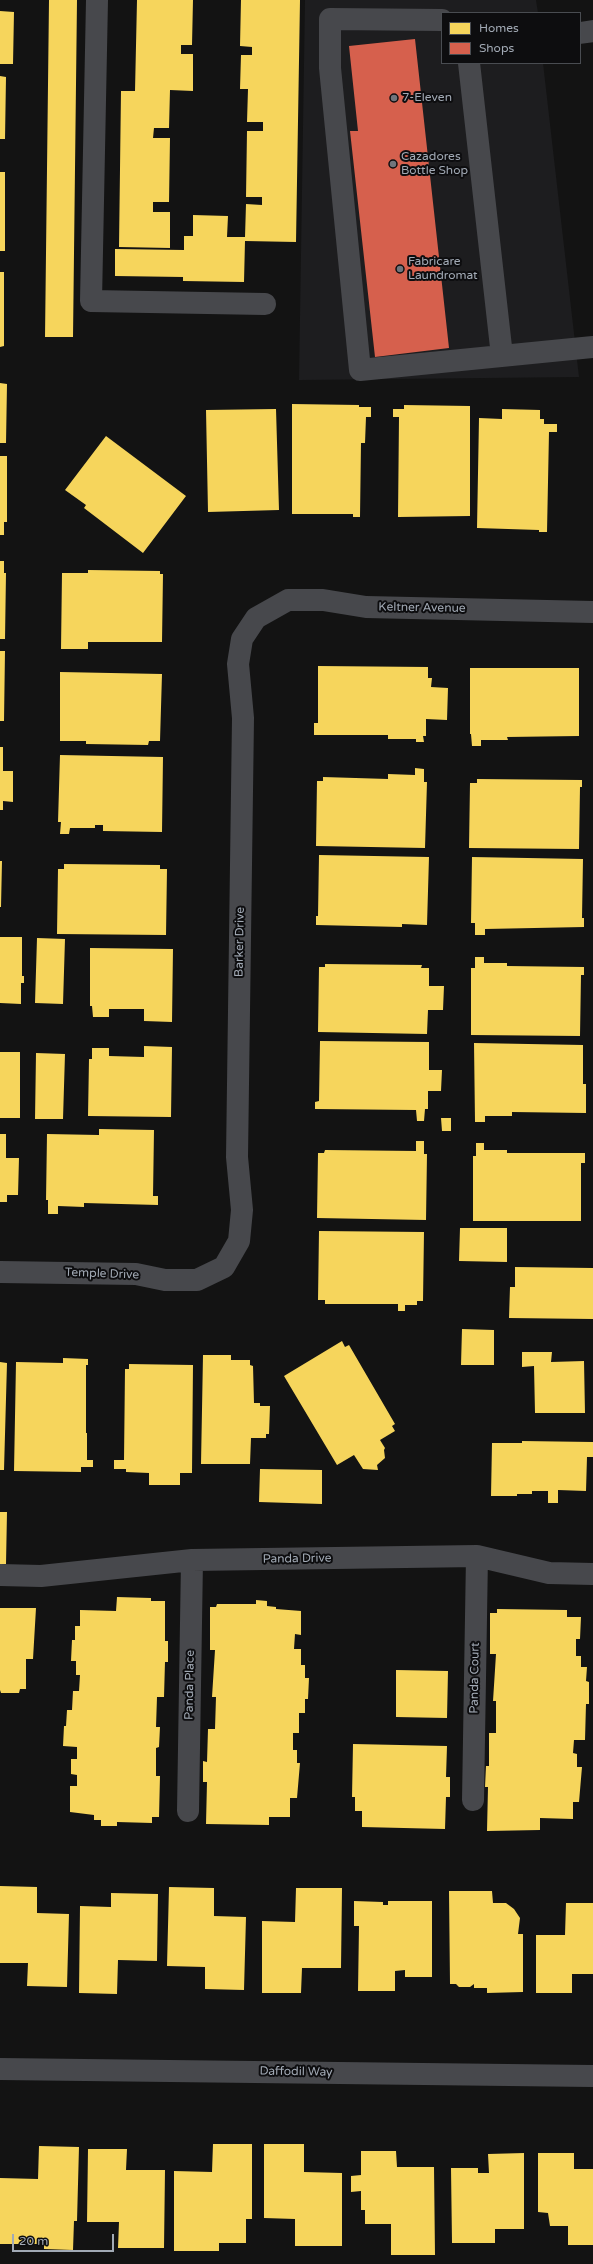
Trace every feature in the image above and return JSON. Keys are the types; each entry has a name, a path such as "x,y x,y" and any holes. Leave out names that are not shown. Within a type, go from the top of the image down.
{"street":[{"path":"97,0 91,301 265,304"},
{"path":"441,20 330,19 330,68 360,370 593,347"},
{"path":"581,33 593,31"},
{"path":"469,64 502,356"},
{"name":"Keltner Avenue","path":"256,618 288,600 323,600 366,607 593,612"},
{"name":"Barker Drive","path":"224,1267 239,1241 242,1210 237,1157 243,718 238,664 242,639 256,618"},
{"name":"Temple Drive","path":"0,1272 136,1274 165,1280 197,1280 224,1267"},
{"name":"Panda Drive","path":"0,1575 41,1576 192,1560 477,1556 549,1573 593,1574"},
{"name":"Panda Court","path":"472,1800 477,1556"},
{"name":"Panda Place","path":"188,1811 192,1560"},
{"name":"Daffodil Way","path":"0,2069 593,2076"}],"shaded area":[{"path":"305,0 536,0 538,12 441,12 441,64 543,64 579,377 299,380"}],"building: Homes":[{"path":"49,0 77,0 73,337 45,337"},
{"path":"137,0 193,0 192,45 181,45 181,54 193,54 193,91 170,90 169,128 154,128 153,138 170,138 169,202 153,202 153,212 170,212 170,248 119,247 121,91 135,91"},
{"path":"241,0 300,0 296,242 245,241 244,282 183,281 183,277 115,276 115,249 184,250 184,236 193,236 193,215 228,216 227,237 245,237 246,204 262,205 262,197 246,197 247,131 263,131 263,122 247,122 248,89 240,89 241,55 252,55 252,47 240,46"},
{"path":"0,11 14,12 13,64 0,64"},
{"path":"0,76 6,77 5,139 0,139"},
{"path":"0,172 5,172 5,251 0,251"},
{"path":"0,272 4,272 4,346 0,347"},
{"path":"0,383 7,384 6,443 0,443"},
{"path":"292,404 359,405 359,407 371,407 371,417 366,417 365,443 361,443 360,517 353,517 353,514 292,514"},
{"path":"404,405 470,406 470,516 398,517 399,417 393,417 393,409 404,409"},
{"path":"276,409 279,510 208,512 206,410"},
{"path":"502,409 540,410 540,419 544,419 544,424 557,424 557,432 549,432 547,532 539,532 539,530 477,528 479,418 502,419"},
{"path":"106,436 186,496 143,553 84,508 86,505 65,490"},
{"path":"0,456 7,456 7,522 4,522 4,535 0,535"},
{"path":"0,561 4,561 4,573 6,573 5,639 0,639"},
{"path":"88,570 160,571 160,574 163,574 162,642 88,642 88,649 61,649 62,573 88,573"},
{"path":"0,651 5,651 4,721 0,721"},
{"path":"318,666 428,667 428,678 432,678 431,687 448,688 447,720 426,719 426,736 423,736 424,742 416,742 416,739 388,739 388,735 314,735 314,723 318,723"},
{"path":"470,668 579,668 579,736 507,737 508,740 481,740 481,746 472,746 470,734"},
{"path":"60,672 162,674 160,741 149,741 148,745 86,744 86,741 60,741"},
{"path":"0,747 3,747 3,771 13,771 13,802 3,801 3,810 0,810"},
{"path":"60,755 163,757 162,832 103,831 103,825 95,825 95,828 70,828 69,834 60,834 61,822 58,822"},
{"path":"415,768 424,769 424,782 427,782 425,848 316,846 317,781 323,781 323,777 388,779 388,774 415,775"},
{"path":"477,779 582,780 582,787 580,787 579,849 469,848 470,783 477,783"},
{"path":"319,855 429,857 427,925 402,924 402,927 316,925 316,916 318,916"},
{"path":"472,857 583,859 582,918 584,918 584,927 485,929 485,935 475,935 475,923 471,923"},
{"path":"0,861 2,861 1,907 0,907"},
{"path":"64,864 160,865 160,869 167,869 166,935 57,934 58,869 64,869"},
{"path":"0,937 22,937 22,976 24,976 24,983 21,983 21,1004 0,1003"},
{"path":"37,938 65,939 63,1004 35,1003"},
{"path":"90,948 173,949 172,1022 144,1021 144,1009 109,1009 109,1017 93,1017 92,1006 90,1006"},
{"path":"475,957 484,957 484,963 507,963 507,966 584,967 584,975 581,975 580,1036 471,1035 471,968 475,968"},
{"path":"325,964 422,965 421,968 429,968 429,986 444,986 443,1010 428,1010 427,1034 318,1032 319,967 325,967"},
{"path":"320,1041 429,1042 429,1070 442,1070 441,1091 428,1091 428,1109 425,1109 424,1121 417,1121 416,1110 315,1109 315,1102 319,1101"},
{"path":"474,1043 583,1045 583,1084 586,1084 586,1113 512,1112 512,1116 485,1116 485,1122 475,1122"},
{"path":"144,1046 172,1047 171,1117 88,1116 89,1059 92,1059 92,1048 109,1048 109,1056 144,1057"},
{"path":"0,1052 20,1052 20,1118 0,1118"},
{"path":"36,1053 65,1054 63,1119 35,1119"},
{"path":"441,1118 451,1118 451,1131 442,1131"},
{"path":"99,1129 154,1130 153,1196 158,1196 158,1205 84,1203 84,1207 58,1206 58,1214 48,1214 48,1200 46,1200 47,1134 99,1135"},
{"path":"0,1134 6,1134 6,1158 19,1158 18,1195 7,1195 7,1202 0,1202"},
{"path":"416,1141 424,1141 424,1154 427,1154 426,1220 317,1218 318,1153 324,1153 325,1150 416,1151"},
{"path":"476,1143 484,1143 484,1150 507,1150 507,1153 585,1153 585,1163 581,1163 581,1221 473,1221 473,1156 476,1156"},
{"path":"460,1228 507,1228 507,1262 459,1261"},
{"path":"319,1231 424,1232 423,1301 417,1301 417,1305 405,1305 405,1311 398,1311 398,1304 325,1304 325,1300 318,1300"},
{"path":"515,1267 593,1268 593,1319 509,1318 510,1287 515,1287"},
{"path":"462,1329 494,1330 494,1365 461,1365"},
{"path":"342,1341 345,1347 349,1345 395,1424 392,1426 395,1431 380,1440 385,1448 385,1458 377,1465 378,1470 363,1469 354,1455 337,1465 284,1376"},
{"path":"522,1352 552,1352 551,1362 584,1361 585,1413 535,1413 534,1366 522,1367"},
{"path":"203,1355 231,1355 231,1360 250,1360 250,1365 253,1366 254,1403 260,1403 260,1406 270,1406 269,1434 266,1434 266,1438 251,1438 250,1464 201,1464"},
{"path":"63,1358 88,1359 88,1365 86,1365 87,1460 93,1460 93,1467 81,1467 81,1472 14,1471 16,1362 63,1363"},
{"path":"0,1362 7,1363 4,1470 0,1470"},
{"path":"129,1364 193,1365 192,1473 180,1473 180,1485 149,1485 149,1473 126,1472 126,1469 114,1469 114,1460 124,1460 125,1369 129,1369"},
{"path":"522,1441 593,1442 593,1457 587,1457 586,1491 558,1490 558,1503 548,1503 548,1491 532,1491 532,1494 517,1494 517,1496 491,1496 492,1443 522,1443"},
{"path":"260,1469 322,1470 322,1504 259,1502"},
{"path":"0,1512 7,1512 6,1564 0,1564"},
{"path":"117,1597 151,1598 151,1601 165,1601 165,1641 168,1641 168,1662 165,1662 164,1697 157,1697 156,1727 160,1727 159,1747 156,1748 156,1776 160,1776 159,1817 152,1817 152,1823 117,1822 117,1826 101,1826 101,1820 94,1820 94,1815 70,1812 70,1786 77,1786 77,1775 71,1774 71,1759 77,1759 77,1747 63,1746 64,1726 66,1726 67,1710 72,1710 73,1691 79,1691 80,1675 76,1675 76,1661 71,1661 72,1640 75,1640 75,1626 80,1626 80,1610 116,1611"},
{"path":"256,1600 267,1601 267,1606 276,1607 276,1609 301,1611 301,1635 295,1634 294,1649 301,1649 301,1665 305,1665 305,1678 309,1678 308,1699 305,1699 305,1713 299,1713 299,1733 293,1733 293,1750 297,1750 297,1763 300,1763 297,1798 290,1798 290,1817 269,1817 269,1825 206,1824 207,1782 203,1782 203,1761 207,1762 208,1729 215,1729 216,1697 212,1697 215,1650 210,1650 210,1607 216,1607 217,1604 256,1604"},
{"path":"0,1608 36,1608 33,1659 26,1659 26,1689 20,1689 19,1693 1,1693 0,1690"},
{"path":"497,1609 567,1610 567,1617 581,1617 580,1639 576,1639 576,1656 581,1656 581,1667 587,1667 586,1681 589,1682 589,1704 586,1704 585,1740 574,1740 573,1753 577,1754 577,1767 582,1767 579,1802 573,1802 573,1819 540,1818 540,1830 487,1831 488,1787 485,1787 486,1766 489,1766 489,1733 496,1733 496,1701 493,1701 496,1654 490,1654 490,1613 497,1613"},
{"path":"396,1670 448,1671 447,1718 396,1717"},
{"path":"353,1744 447,1746 446,1777 450,1777 450,1797 446,1797 445,1829 362,1827 362,1811 355,1811 355,1797 352,1797"},
{"path":"0,1886 37,1887 37,1913 69,1914 67,1987 27,1986 28,1963 0,1963"},
{"path":"169,1887 214,1888 214,1916 246,1917 244,1990 205,1989 205,1967 167,1966"},
{"path":"296,1888 342,1888 341,1968 302,1968 301,1993 262,1993 262,1921 295,1922"},
{"path":"449,1891 492,1891 493,1903 506,1903 514,1909 520,1918 518,1934 523,1934 523,1992 487,1993 487,1988 474,1988 474,1984 470,1987 459,1987 456,1984 450,1984"},
{"path":"111,1893 158,1894 157,1961 118,1960 117,1994 79,1993 80,1906 111,1907"},
{"path":"354,1901 383,1902 383,1905 388,1905 388,1901 432,1901 432,1977 405,1977 405,1970 395,1971 395,1991 358,1991 359,1926 354,1926"},
{"path":"566,1903 593,1903 593,1974 572,1974 572,1993 536,1993 536,1935 565,1935"},
{"path":"213,2144 252,2144 252,2219 246,2219 246,2243 219,2243 219,2251 174,2251 174,2171 212,2172"},
{"path":"264,2144 304,2144 304,2172 342,2173 342,2246 295,2246 295,2219 264,2218"},
{"path":"39,2146 79,2147 77,2221 74,2221 73,2250 44,2249 44,2244 0,2244 0,2178 38,2179"},
{"path":"88,2149 127,2149 126,2170 165,2170 164,2248 118,2248 119,2222 87,2222"},
{"path":"361,2151 396,2151 397,2167 434,2167 435,2255 391,2255 391,2224 365,2224 365,2210 361,2210 361,2191 351,2192 351,2176 361,2175"},
{"path":"524,2153 524,2229 495,2229 495,2243 452,2243 451,2168 478,2168 478,2173 489,2173 488,2154"},
{"path":"538,2153 574,2153 574,2169 593,2169 593,2245 568,2245 568,2226 550,2226 548,2213 538,2212"}],"building: Shops":[{"path":"415,39 449,348 375,357 350,131 358,131 349,46"}],"place":[{"name":"7-Eleven","path":"394,98"},
{"name":"Cazadores Bottle Shop","path":"393,164"},
{"name":"Fabricare Laundromat","path":"400,269"}]}
